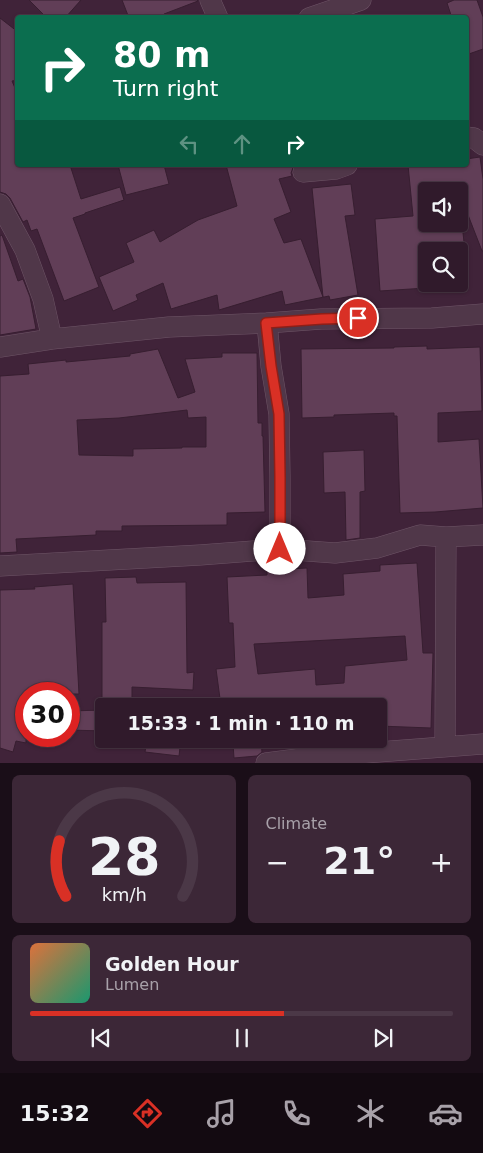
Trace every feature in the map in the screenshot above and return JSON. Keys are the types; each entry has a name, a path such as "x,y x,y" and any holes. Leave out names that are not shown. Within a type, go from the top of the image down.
{"street":[{"path":"210,0 217,15"},
{"path":"318,15 361,0"},
{"path":"469,137 474,138 483,145"},
{"path":"303,172 342,167"},
{"path":"0,204 25,250 43,299 52,340"},
{"path":"0,347 169,327 322,319 432,318 483,314"},
{"path":"266,323 279,414 280,549"},
{"path":"0,566 280,549 335,553 377,548 420,535 446,537 483,535"},
{"path":"445,746 446,537"},
{"path":"266,763 313,757 483,744"}],"building":[{"path":"29,0 81,0 68,15 44,15"},
{"path":"122,0 198,1 164,15 128,15"},
{"path":"454,0 477,0 483,17 483,49 469,54 469,15 451,15 447,3"},
{"path":"0,18 15,30 15,80 12,81 15,88 15,167 71,167 81,199 120,187 124,200 73,218 99,287 64,301 37,229 31,231 27,220 23,222 10,198 0,192"},
{"path":"480,157 483,179 483,251 468,215 468,182 418,182 418,232 463,232 464,242 418,242 418,289 380,291 375,219 413,216 408,167 469,167 469,159"},
{"path":"119,167 165,167 169,184 126,195"},
{"path":"227,167 293,167 292,176 279,179 291,212 274,219 284,243 301,239 323,297 312,188 351,184 355,215 345,216 358,295 330,300 329,296 285,305 282,291 219,310 217,295 171,309 163,283 136,295 138,300 113,311 99,277 134,262 126,243 154,230 160,242 198,220 237,206"},
{"path":"2,235 18,281 23,279 30,297 36,329 0,335 0,236"},
{"path":"427,346 427,349 480,347 482,411 438,413 438,442 479,439 483,508 400,513 397,416 394,416 394,413 302,418 301,349"},
{"path":"158,349 178,398 195,392 185,359 222,357 222,353 257,353 258,423 262,423 265,512 227,513 227,525 122,526 122,531 96,531 96,535 16,539 17,552 0,553 0,376 29,374 28,364 130,356 130,354","holes":["187,410 188,418 206,417 206,447 133,449 133,456 79,455 77,420 119,418"]},
{"path":"364,450 365,491 360,492 360,538 346,540 345,492 324,493 323,452"},
{"path":"417,563 423,653 433,653 431,728 387,726 387,698 220,698 216,669 235,667 233,623 229,623 227,577 267,575 267,570 307,568 308,598 344,595 343,574 380,571 380,565","holes":["405,636 407,660 345,666 344,683 316,685 315,669 258,674 254,644"]},
{"path":"136,577 137,583 186,582 187,673 194,672 193,690 132,687 132,698 102,698 102,622 106,622 105,578"},
{"path":"73,584 78,682 15,682 15,745 13,752 0,748 0,590 35,589 34,587"},
{"path":"95,710 95,731 80,730 80,711"},
{"path":"146,748 180,748 179,756 145,752"},
{"path":"233,748 262,748 262,752 257,756 234,758"}],"route":[{"path":"280,549 279,414 266,323 358,318"}]}
